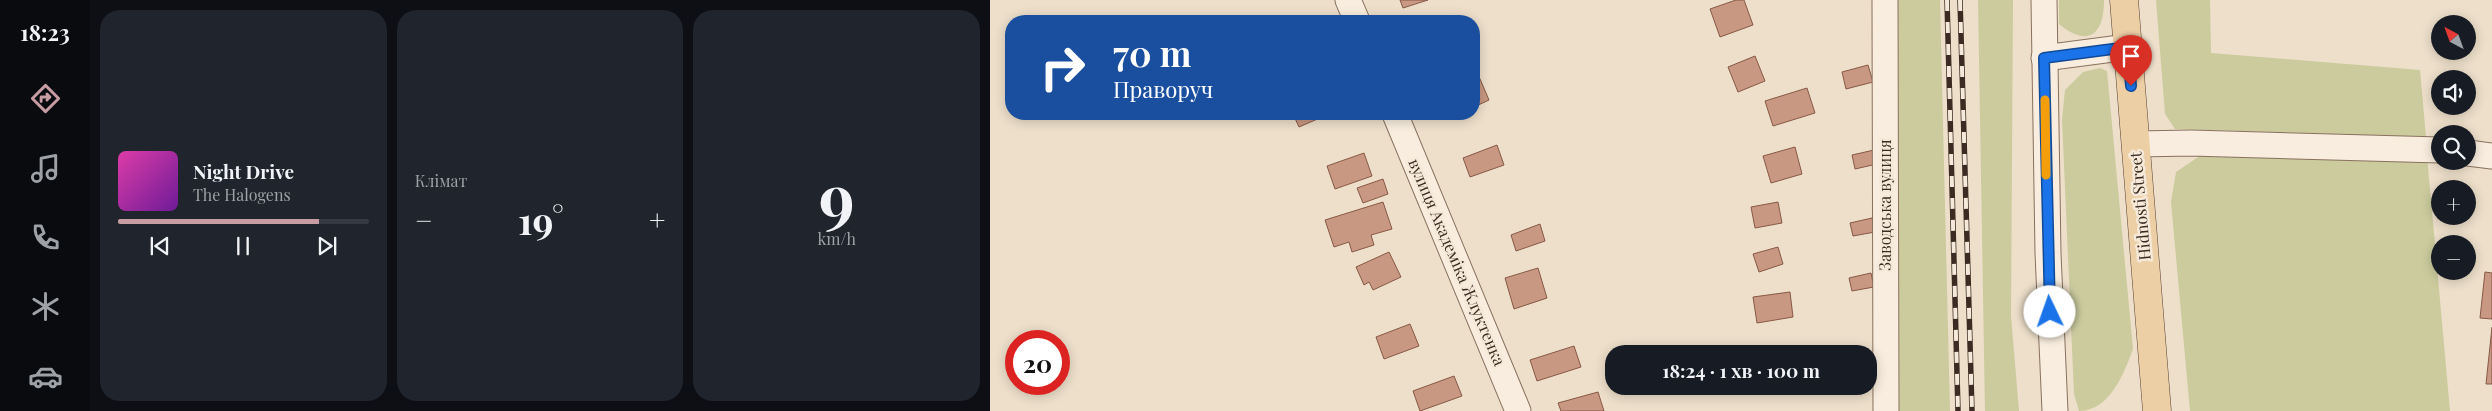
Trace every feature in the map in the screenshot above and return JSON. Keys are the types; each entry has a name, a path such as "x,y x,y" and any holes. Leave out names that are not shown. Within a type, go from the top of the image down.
{"main road":[{"name":"Hidnosti Street","path":"2124,0 2157,411"}],"street":[{"path":"1348,0 1354,15"},
{"name":"Заводська вулиця","path":"1885,0 1886,411"},
{"path":"2044,0 2048,253 2055,411"},
{"path":"2044,58 2128,47"},
{"name":"вулиця Академіка Жлуктенка","path":"1397,120 1518,411"},
{"path":"2136,144 2191,143 2431,150"},
{"path":"2476,154 2492,156"}],"green space":[{"path":"1890,0 1940,0 1950,411 1888,411"},
{"path":"1978,0 2013,0 2011,316 2019,411 1985,411"},
{"path":"2059,0 2104,0 2101,22 2097,29 2092,34 2086,36 2078,35 2059,24"},
{"path":"2156,0 2210,0 2211,53 2420,70 2426,137 2175,129 2165,114"},
{"path":"2100,68 2107,71 2133,349 2120,379 2107,398 2099,405 2079,411 2074,394 2062,119 2065,90 2083,72"},
{"path":"2207,151 2427,156 2431,225 2433,225 2434,235 2431,235 2431,280 2438,280 2450,411 2190,411 2171,202 2176,172"}],"building":[{"path":"1400,0 1428,0 1403,8"},
{"path":"1736,0 1744,0 1753,25 1720,37 1710,9"},
{"path":"1755,56 1765,81 1738,92 1728,67"},
{"path":"1868,65 1873,82 1846,89 1842,72"},
{"path":"1480,79 1489,100 1480,104"},
{"path":"1807,88 1815,113 1773,126 1765,101"},
{"path":"1296,120 1315,120 1299,127"},
{"path":"1497,145 1504,165 1470,177 1463,158"},
{"path":"1795,147 1802,174 1771,183 1763,156"},
{"path":"1874,150 1877,164 1855,169 1852,155"},
{"path":"1364,153 1372,176 1335,189 1327,166"},
{"path":"1383,179 1388,194 1363,203 1357,188"},
{"path":"1383,202 1392,229 1371,235 1374,245 1352,252 1349,242 1334,247 1325,220"},
{"path":"1778,202 1782,223 1755,228 1751,207"},
{"path":"1872,218 1875,232 1853,236 1850,223"},
{"path":"1540,224 1545,241 1516,251 1511,235"},
{"path":"1778,247 1783,264 1759,272 1753,254"},
{"path":"1389,252 1401,277 1373,290 1369,282 1364,285 1356,267"},
{"path":"1538,268 1547,298 1514,309 1505,278"},
{"path":"2485,272 2492,273 2492,319 2480,318"},
{"path":"1871,273 1874,287 1852,291 1849,278"},
{"path":"1790,292 1793,317 1757,323 1753,297"},
{"path":"1410,324 1419,346 1384,359 1376,337"},
{"path":"2492,327 2492,384 2486,384"},
{"path":"1574,346 1581,367 1537,381 1530,360"},
{"path":"1454,376 1462,396 1420,411 1413,391"},
{"path":"1598,392 1604,411 1561,411 1558,403"}],"railway":[{"path":"1947,0 1958,411"},
{"path":"1960,0 1972,411"}],"slow traffic":[{"path":"2045,100 2046,175"}],"route":[{"path":"2050,312 2044,58 2128,47 2131,86"}]}
